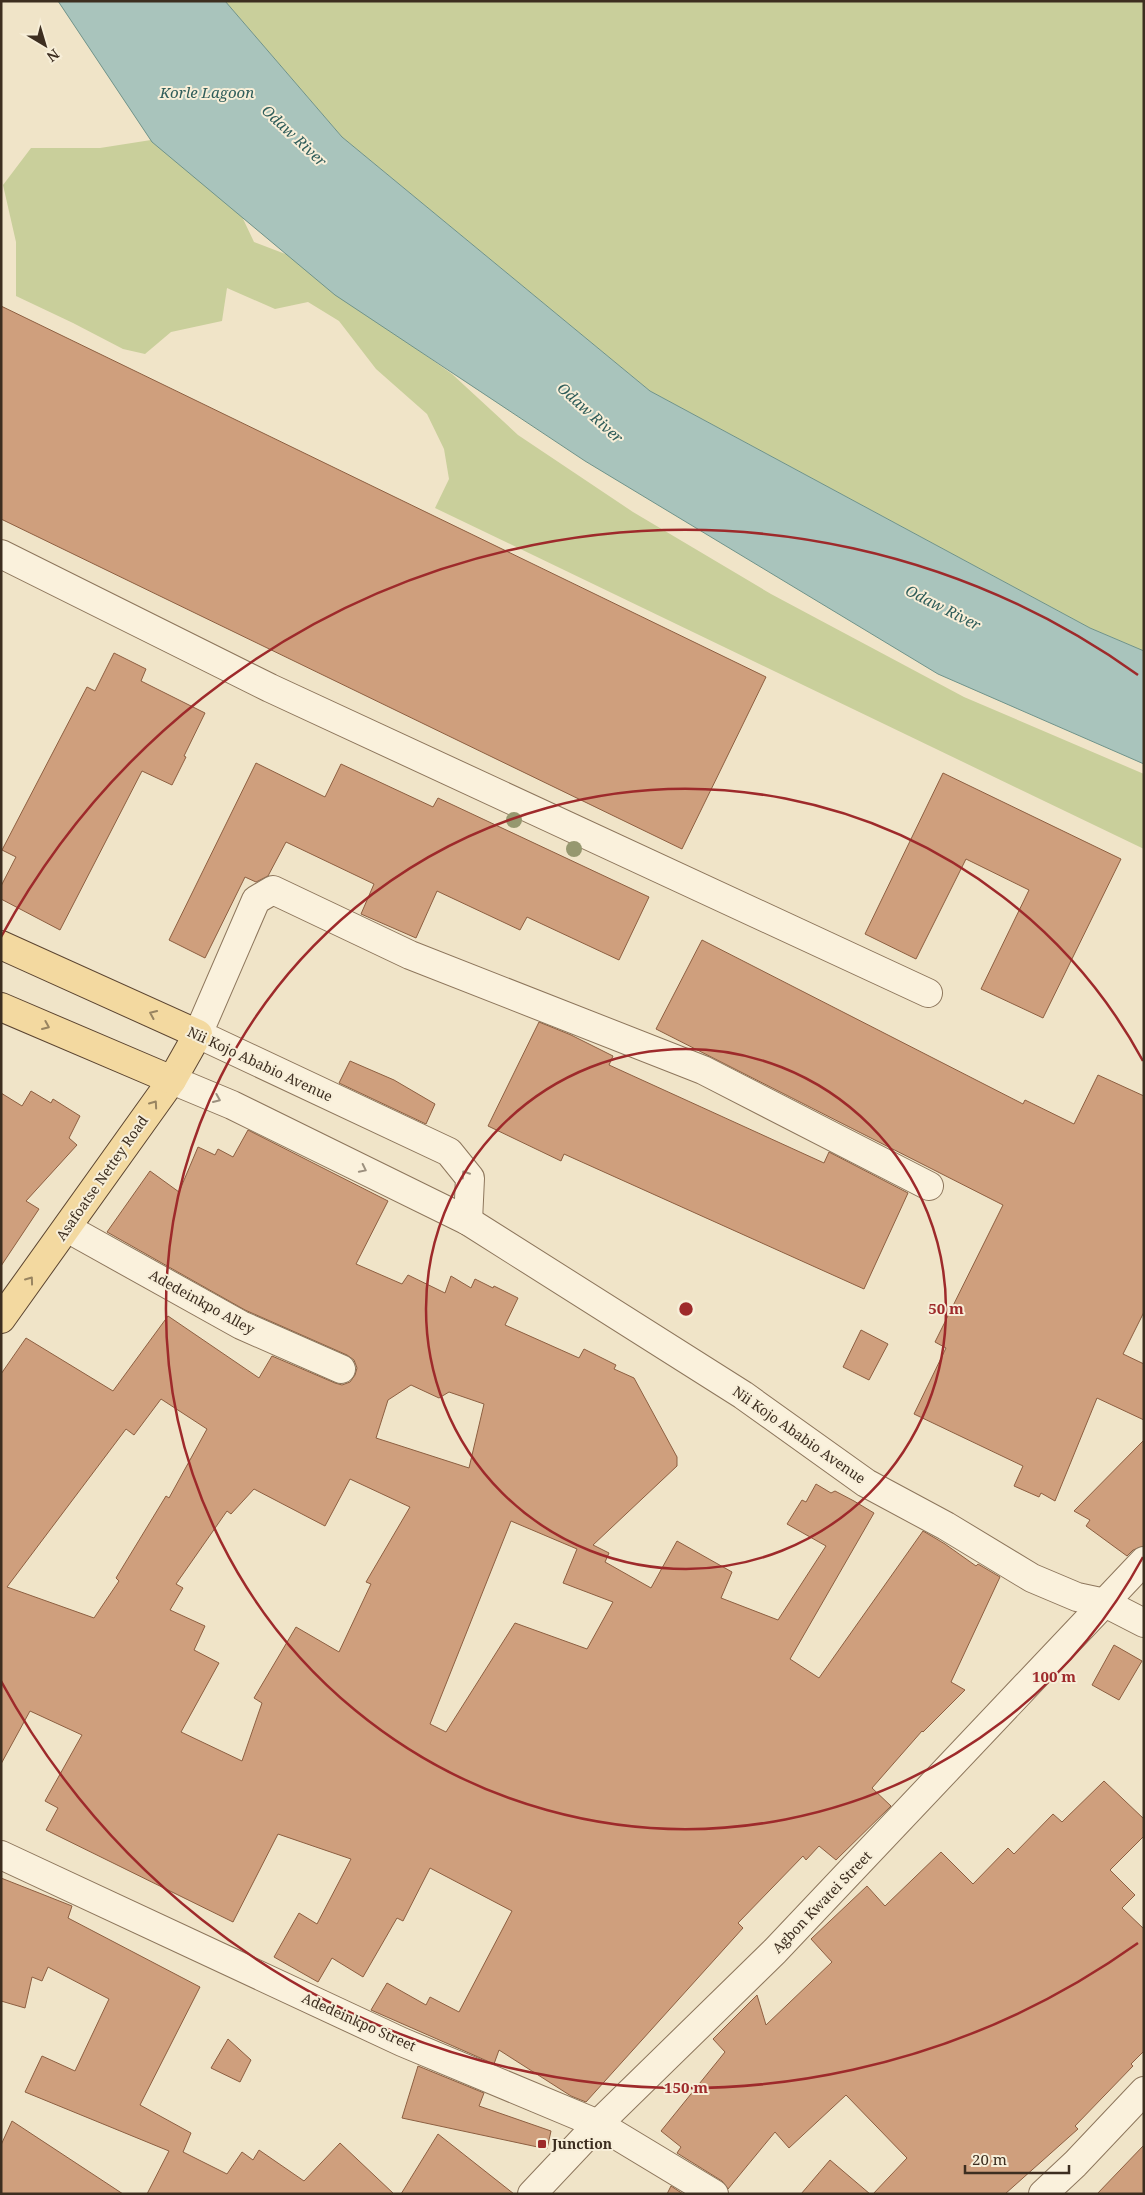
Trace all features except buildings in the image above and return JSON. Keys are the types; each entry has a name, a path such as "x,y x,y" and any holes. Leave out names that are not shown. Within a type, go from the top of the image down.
{"main road":[{"name":"Nii Kojo Ababio Avenue","path":"1,945 198,1034"},
{"name":"Nii Kojo Ababio Avenue","path":"1,1007 172,1080"},
{"name":"Asafoatse Nettey Road","path":"1,1319 172,1080 198,1034"}],"street":[{"path":"1,554 270,688 928,993"},
{"path":"198,1034 256,900 273,890 410,955 703,1070 929,1186"},
{"name":"Nii Kojo Ababio Avenue","path":"198,1034 449,1152 470,1178 468,1221"},
{"name":"Nii Kojo Ababio Avenue","path":"172,1080 232,1105 468,1221 744,1395 866,1483 946,1526 1032,1578 1078,1597 1105,1603 1144,1623"},
{"name":"Adedeinkpo Alley","path":"67,1228 241,1326 342,1369"},
{"name":"Agbon Kwatei Street","path":"532,2194 598,2124 776,1952 1144,1561"},
{"name":"Adedeinkpo Street","path":"1,1855 402,2042 598,2124 714,2194"},
{"path":"1042,2194 1075,2164 1144,2091"}],"green space":[{"path":"225,1 1144,1 1144,651 1090,628 650,391 342,137"},
{"path":"202,132 254,242 335,273 390,330 452,374 518,435 633,512 771,594 964,697 1144,774 1144,849 435,508 449,479 444,449 427,414 376,369 339,321 308,302 275,309 227,288 222,321 171,332 145,354 123,349 16,296 16,242 3,185 31,148 100,148"}],"water":[{"name":"Korle Lagoon","path":"58,1 225,1 342,137 650,391 1090,628 1144,651 1144,764 938,674 585,461 335,295 152,142"}],"place":[{"name":"Junction","path":"542,2144"}],"water label":[{"name":"Odaw River","path":"294,136"},
{"name":"Odaw River","path":"590,413"},
{"name":"Odaw River","path":"943,608"}]}
